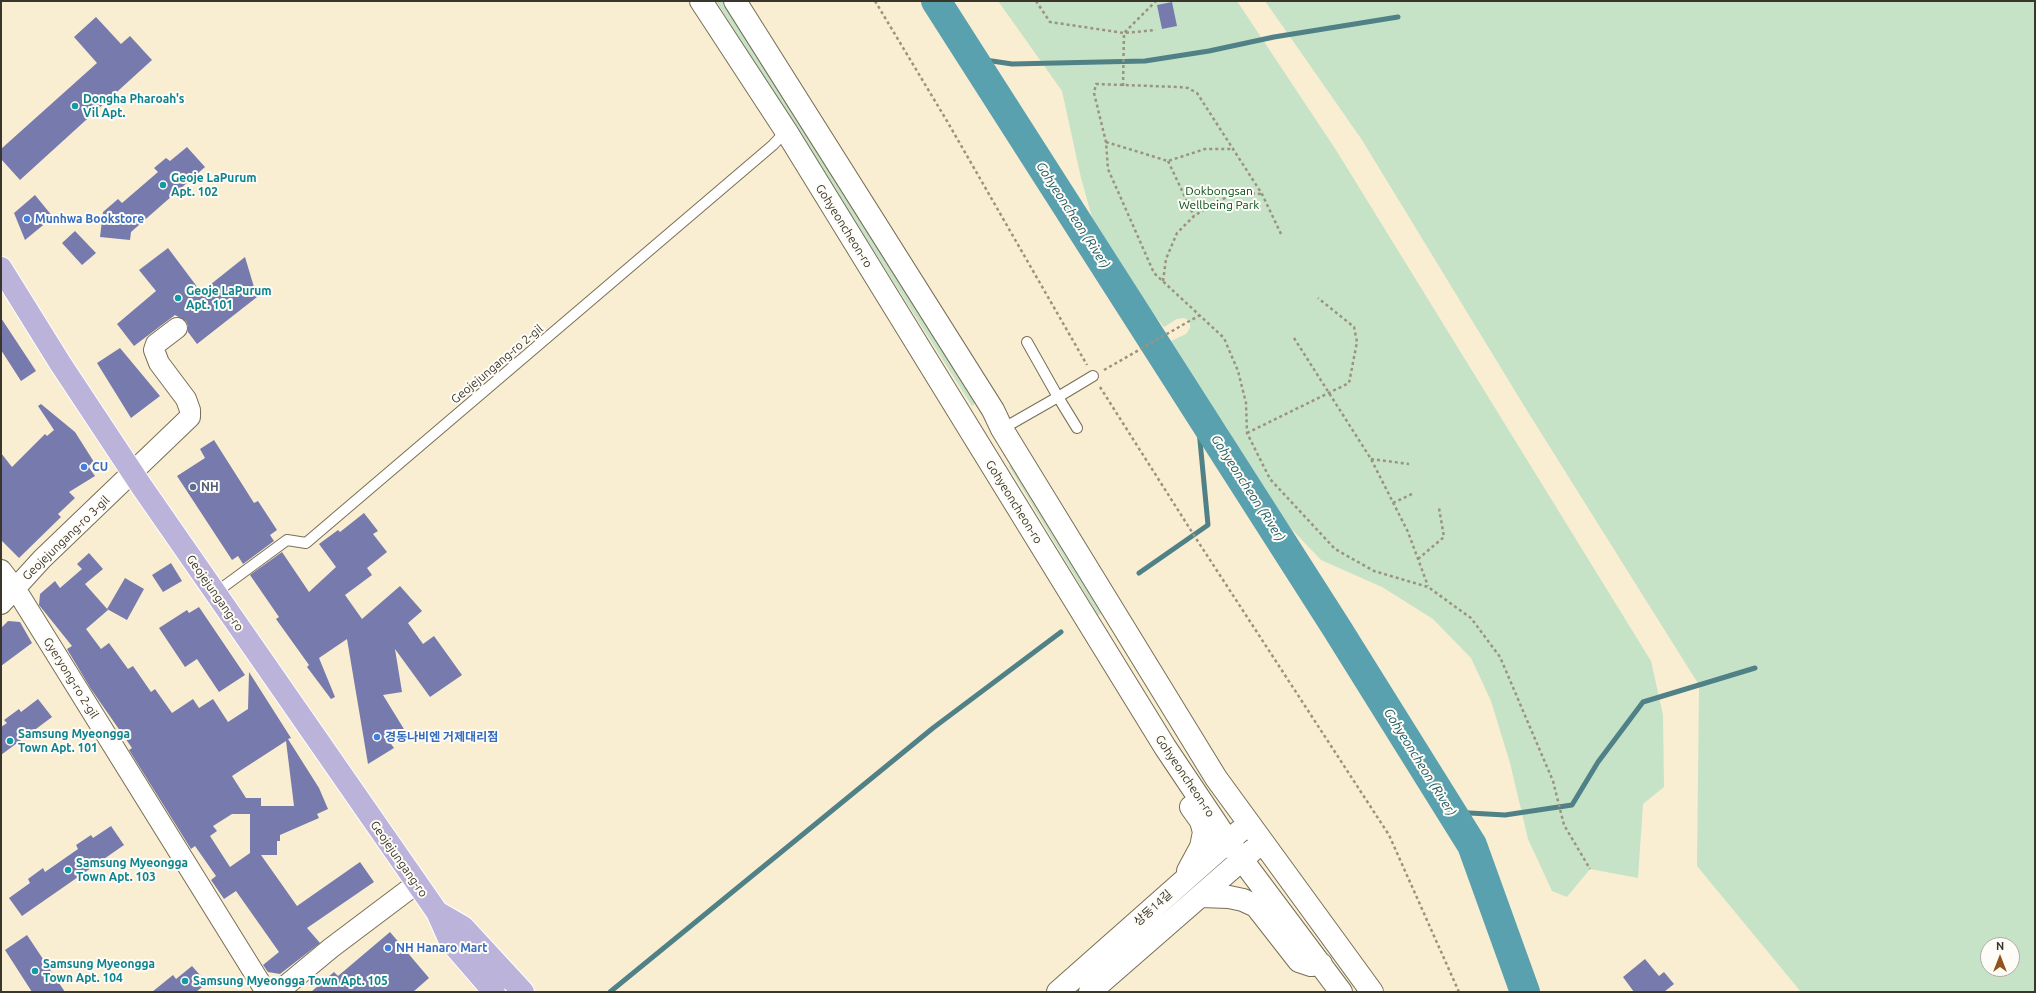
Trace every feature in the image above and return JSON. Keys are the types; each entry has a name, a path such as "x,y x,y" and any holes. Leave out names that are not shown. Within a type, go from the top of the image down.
{"main road":[{"name":"Geojejungang-ro","path":"1,268 60,364 106,430 133,473 214,593 437,912 450,941 494,992"},
{"name":"Geojejungang-ro","path":"437,912 463,927 523,992"}],"street":[{"name":"Gohyeoncheon-ro","path":"701,1 786,131 1165,747 1228,841 1341,992"},
{"name":"Gohyeoncheon-ro","path":"735,1 993,410 1002,429 1216,778 1248,824 1263,841 1372,992"},
{"name":"Geojejungang-ro 3-gil","path":"1,604 42,559 190,417 190,410 186,398 159,364 154,350 156,344 176,328"},
{"name":"Gyeryong-ro 2-gil","path":"1,570 15,588 266,992"},
{"path":"1165,747 1164,756 1166,768 1201,821 1204,832 1201,847 1189,869 1186,878"},
{"name":"상동14길","path":"1058,992 1248,824"},
{"name":"상동14길","path":"1090,992 1263,841"},
{"path":"278,992 331,948 416,884"},
{"path":"1201,896 1229,896 1256,906 1299,961 1311,965 1321,964"}],"lane":[{"name":"Geojejungang-ro 2-gil","path":"214,593 287,540 306,543 774,145 786,131"},
{"path":"1027,342 1077,428"},
{"path":"1002,429 1093,376"}],"path":[{"path":"876,1 947,120 1093,376 1197,540 1389,835 1459,992"},
{"path":"1036,1 1050,22 1124,33 1156,30"},
{"path":"1123,86 1124,33 1156,1"},
{"path":"1282,234 1262,194 1197,94 1188,88 1096,84 1094,93 1106,142 1108,169 1154,273 1224,338 1238,372 1246,404 1247,433 1270,479 1335,549 1374,570 1428,586 1471,618 1500,657 1553,781 1564,825 1590,869"},
{"path":"1106,142 1168,161 1206,149 1234,149"},
{"path":"1168,161 1194,216"},
{"path":"1163,281 1166,259 1177,233 1194,216 1219,200 1243,193 1262,194"},
{"path":"1247,433 1330,393 1349,382 1357,342 1354,327 1318,298"},
{"path":"1093,376 1200,315"},
{"path":"1294,338 1371,459 1408,532 1428,586"},
{"path":"1371,459 1409,464"},
{"path":"1393,503 1414,494"},
{"path":"1418,559 1444,537 1439,508"}],"green space":[{"path":"716,1 725,1 978,402 972,406"},
{"name":"Dokbongsan Wellbeing Park","path":"998,1 1237,1 1336,150 1651,661 1663,715 1664,787 1643,804 1638,878 1590,869 1567,897 1552,891 1528,839 1510,763 1491,701 1471,658 1433,619 1382,587 1321,560 1280,517 1249,470 1226,426 1207,411 1171,341 1186,334 1190,328 1190,321 1184,318 1177,319 1164,327 1121,275 1095,228 1081,178 1062,91"},
{"path":"1265,1 2035,1 2035,992 1801,992 1697,866 1699,685 1526,409 1362,140"},
{"path":"1015,462 1104,612 1098,615 1009,466"}],"building":[{"path":"1172,2 1177,26 1162,29 1157,5"},
{"name":"Dongha Pharoah's Vil Apt.","path":"96,17 121,44 130,36 152,60 20,180 1,159 1,149 97,63 74,37"},
{"name":"Geoje LaPurum Apt. 102","path":"187,147 205,167 131,232 130,240 100,237 103,212 118,199 122,203 158,172 154,168 166,158 170,161"},
{"path":"35,195 53,217 25,240 14,213"},
{"path":"75,231 96,253 82,265 62,243"},
{"name":"Geoje LaPurum Apt. 101","path":"168,248 201,292 245,257 257,297 197,344 188,332 186,321 175,315 134,346 117,324 156,291 139,270"},
{"path":"1,318 36,371 21,381 1,350"},
{"path":"120,348 160,396 131,418 97,363"},
{"path":"41,404 75,432 94,462 88,466 95,476 69,492 75,498 58,514 61,517 19,558 1,540 1,453 12,467 45,434 47,436 54,430 38,406"},
{"path":"214,440 254,503 258,501 277,530 270,535 274,541 243,564 238,556 232,560 177,476 205,458 200,449"},
{"path":"364,513 378,531 373,534 387,552 367,568 372,575 345,595 362,619 400,586 422,611 408,623 423,644 434,636 462,675 430,697 395,649 402,692 383,695 407,734 391,744 394,748 368,764 347,639 319,658 335,697 331,699 307,667 309,665 276,619 279,617 250,575 282,552 309,592 336,567 319,544 338,530 340,532"},
{"path":"89,553 103,569 85,584 108,610 86,629 101,649 109,643 128,669 133,666 151,692 155,689 172,713 193,699 199,708 213,699 228,722 248,709 249,672 291,738 288,739 319,788 328,809 317,814 319,818 280,835 280,841 277,841 277,855 261,855 297,906 360,862 374,882 307,928 320,943 280,974 268,972 263,965 279,952 236,891 224,899 211,880 216,876 195,846 191,849 129,750 132,748 91,689 67,649 72,646 39,605 40,594 55,581 60,588 82,569 77,564","holes":["286,741 294,806 261,806 261,798 246,798 232,776","232,814 250,814 250,853 230,867 210,836 217,831 213,826"]},
{"path":"171,563 182,581 163,592 152,575"},
{"path":"125,578 144,589 127,620 107,609"},
{"path":"199,607 245,675 219,692 197,659 185,667 159,628 187,610 189,613"},
{"path":"8,621 20,622 32,643 1,666 1,628"},
{"name":"Samsung Myeongga Town Apt. 101","path":"38,699 52,717 1,755 1,727 7,723 4,720 19,709 21,712"},
{"name":"Samsung Myeongga Town Apt. 103","path":"111,826 124,845 22,916 9,898 30,883 28,879 43,868 45,872 78,849 76,845 91,835 93,838"},
{"name":"NH Hanaro Mart","path":"390,932 429,978 413,992 311,992 334,972 338,976"},
{"name":"Samsung Myeongga Town Apt. 104","path":"27,935 65,992 32,992 5,950"},
{"path":"1645,959 1659,976 1664,972 1674,984 1664,992 1634,992 1623,977"},
{"name":"Samsung Myeongga Town Apt. 105","path":"192,966 207,983 196,992 152,992 173,975 176,979"}],"waterway":[{"name":"Gohyeoncheon (River)","path":"936,1 1336,627 1472,845 1525,992"},
{"path":"972,58 1012,64 1145,61 1209,51 1274,37 1398,17"},
{"path":"1139,573 1208,525 1197,409"},
{"path":"610,992 933,728 1061,632"},
{"path":"1452,812 1505,815 1572,805 1598,762 1643,702 1755,668"}],"place":[{"name":"Dongha Pharoah's Vil Apt.","path":"75,106"},
{"name":"Geoje LaPurum Apt. 102","path":"163,185"},
{"name":"Munhwa Bookstore","path":"27,219"},
{"name":"Geoje LaPurum Apt. 101","path":"178,298"},
{"name":"CU","path":"84,467"},
{"name":"NH","path":"193,487"},
{"name":"경동나비엔 거제대리점","path":"377,737"},
{"name":"Samsung Myeongga Town Apt. 101","path":"10,741"},
{"name":"Samsung Myeongga Town Apt. 103","path":"68,870"},
{"name":"NH Hanaro Mart","path":"388,948"},
{"name":"Samsung Myeongga Town Apt. 104","path":"35,971"},
{"name":"Samsung Myeongga Town Apt. 105","path":"185,981"}]}
